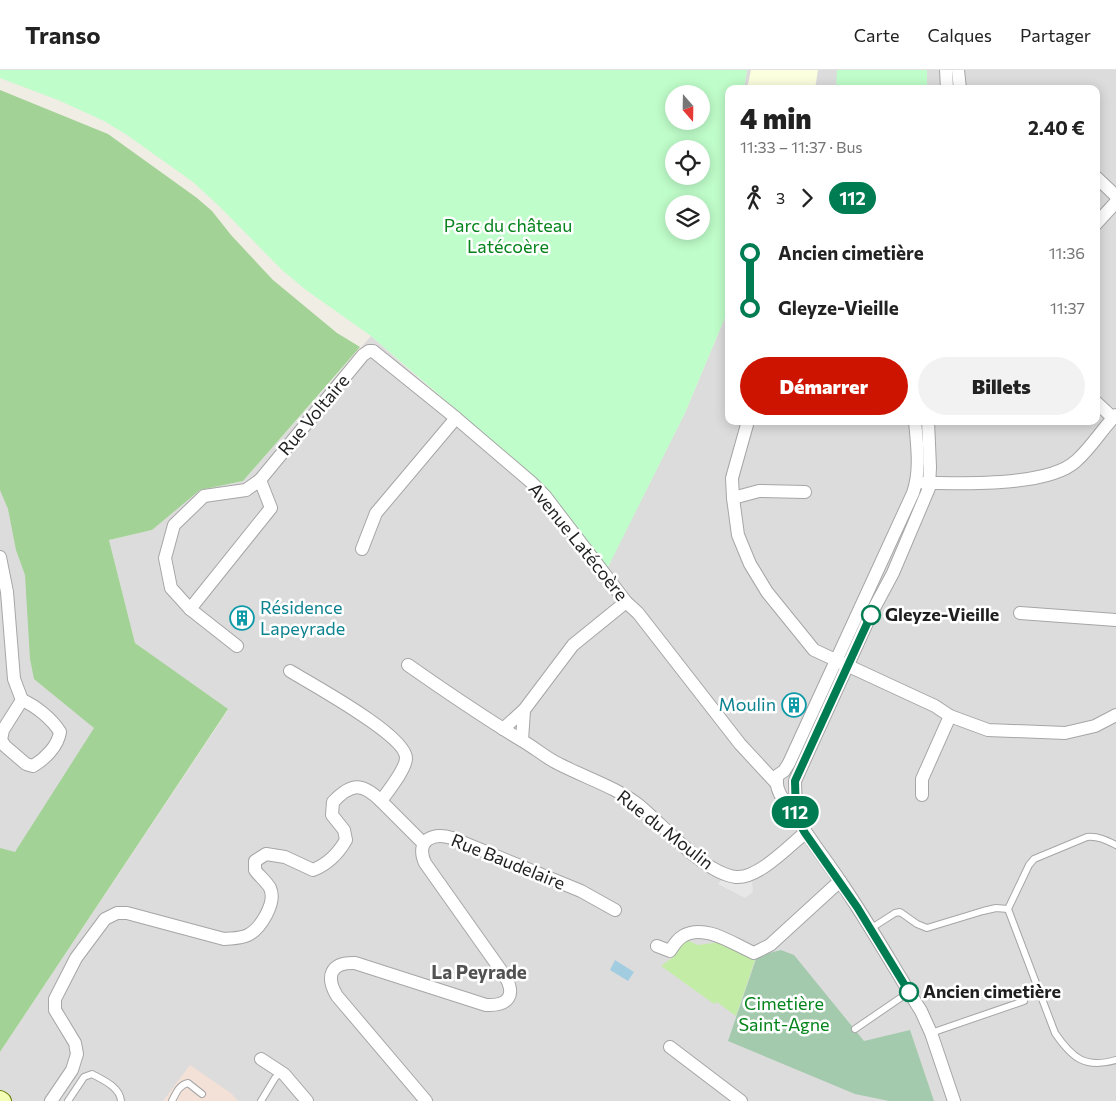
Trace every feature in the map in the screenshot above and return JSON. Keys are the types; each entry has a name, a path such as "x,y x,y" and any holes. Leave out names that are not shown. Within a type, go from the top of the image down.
{"street":[{"path":"946,70 947,85"},
{"path":"958,70 960,85"},
{"path":"1100,181 1116,196"},
{"path":"1100,220 1116,202"},
{"name":"Avenue Latécoère","path":"369,351 377,353 456,418 545,496 626,602 638,613 740,744 778,785 786,806 796,817 805,833 840,881 926,1019 954,1101"},
{"name":"Rue Voltaire","path":"237,646 190,609 171,588 165,558 174,525 204,496 246,490 260,480 369,351"},
{"path":"917,483 1016,482 1054,474 1076,462 1115,416 1100,405"},
{"path":"362,549 376,512 456,418"},
{"path":"747,425 732,478 738,534 750,564 767,592 814,650 935,706 950,716 988,730 1065,733 1094,726 1116,715"},
{"path":"915,425 917,483 842,664 795,782 786,789 778,785 778,775 783,771 842,664 872,614 893,573 930,483 928,425"},
{"path":"190,609 271,508 260,480"},
{"path":"733,498 759,490 805,492"},
{"path":"0,557 7,592 14,679 22,700 56,724 60,732 59,740 42,761 33,766 26,764 5,746 1,740 3,730 22,700"},
{"path":"503,729 524,710 574,645 626,602"},
{"path":"1020,613 1116,620"},
{"name":"Rue du Moulin","path":"408,664 558,764 616,790 638,805 701,860 724,874 738,877 751,875 771,862 805,833"},
{"path":"290,671 360,713 396,740 406,755 405,764 381,801"},
{"path":"522,740 524,710"},
{"path":"922,795 922,779 950,716"},
{"name":"Avenue Latécoère","path":"758,763 792,773 795,782 796,817"},
{"path":"51,1101 72,1070 77,1054 75,1043 55,1010 55,999 76,958 105,920 117,913 127,913 224,939 241,938 250,934 265,918 272,901 271,889 255,870 255,861 266,854 285,857 313,870 327,864 346,840 344,830 332,815 333,802 342,792 351,788 361,787 373,793 424,843"},
{"name":"Rue Baudelaire","path":"426,1101 337,996 330,981 330,975 338,965 355,963 486,1004 496,1005 508,999 511,993 505,976 425,863 421,849 424,843 435,836 452,838 580,891 615,910"},
{"path":"657,946 670,951 681,937 696,931 721,937 754,953 765,951 840,881"},
{"path":"670,1047 741,1101"},
{"path":"261,1059 281,1072 307,1101"}],"lane":[{"path":"1116,845 1095,836 1087,837 1034,859 1029,865 1008,908 1055,1033 1063,1045 1084,1062 1095,1064 1116,1060"},
{"path":"870,929 894,913 900,912 917,924 927,928 983,911 1008,908"},
{"path":"855,1029 909,992"},
{"path":"931,1033 1024,1001"},
{"path":"261,1101 275,1078 281,1072"},
{"path":"68,1101 84,1077 92,1074 113,1087 118,1093 120,1101"},
{"path":"172,1101 176,1091 182,1084 188,1083 202,1094"}],"shaded area":[{"path":"747,70 1116,70 1116,1101 0,1101 0,1052 228,710 135,643 109,540 152,530 200,490 243,481 371,336 553,497 608,566 685,413 725,318 725,425 1100,425 1100,85 745,85"},
{"path":"751,70 818,70 816,85 748,85"},
{"path":"0,485 106,734 0,874"},
{"path":"722,879 752,880 753,892 745,898 718,884"},
{"path":"190,1065 232,1094 238,1101 163,1101"}],"green space":[{"name":"Parc du château Latécoère","path":"0,70 747,70 745,85 725,85 725,318 685,413 608,567 553,497 519,464 371,336 306,290 282,270 193,182 104,121 58,100 0,78"},
{"path":"837,70 927,70 927,85 836,85"},
{"path":"0,90 108,134 197,198 212,211 231,235 273,280 337,333 360,347 243,481 200,490 152,530 109,540 135,643 228,709 0,1052 0,848 15,852 94,728 34,679 30,659 25,575 16,550 8,509 0,490"},
{"path":"684,939 698,945 720,942 755,960 736,1016 717,1002 714,1004 661,966 672,958"},
{"name":"Cimetière Saint-Agne","path":"781,950 794,955 864,1041 910,1030 934,1101 889,1101 855,1094 728,1041 757,956"}],"water":[{"path":"615,960 634,972 628,981 610,970"}],"bus line":[{"name":"112","path":"871,615 795,781 796,817 805,833 836,874 909,992"}],"place":[{"name":"Gleyze-Vieille","path":"871,615"},
{"name":"Résidence Lapeyrade","path":"242,618"},
{"name":"Moulin","path":"794,705"},
{"name":"Ancien cimetière","path":"909,992"}],"district":[{"name":"La Peyrade","path":"479,972"}]}
